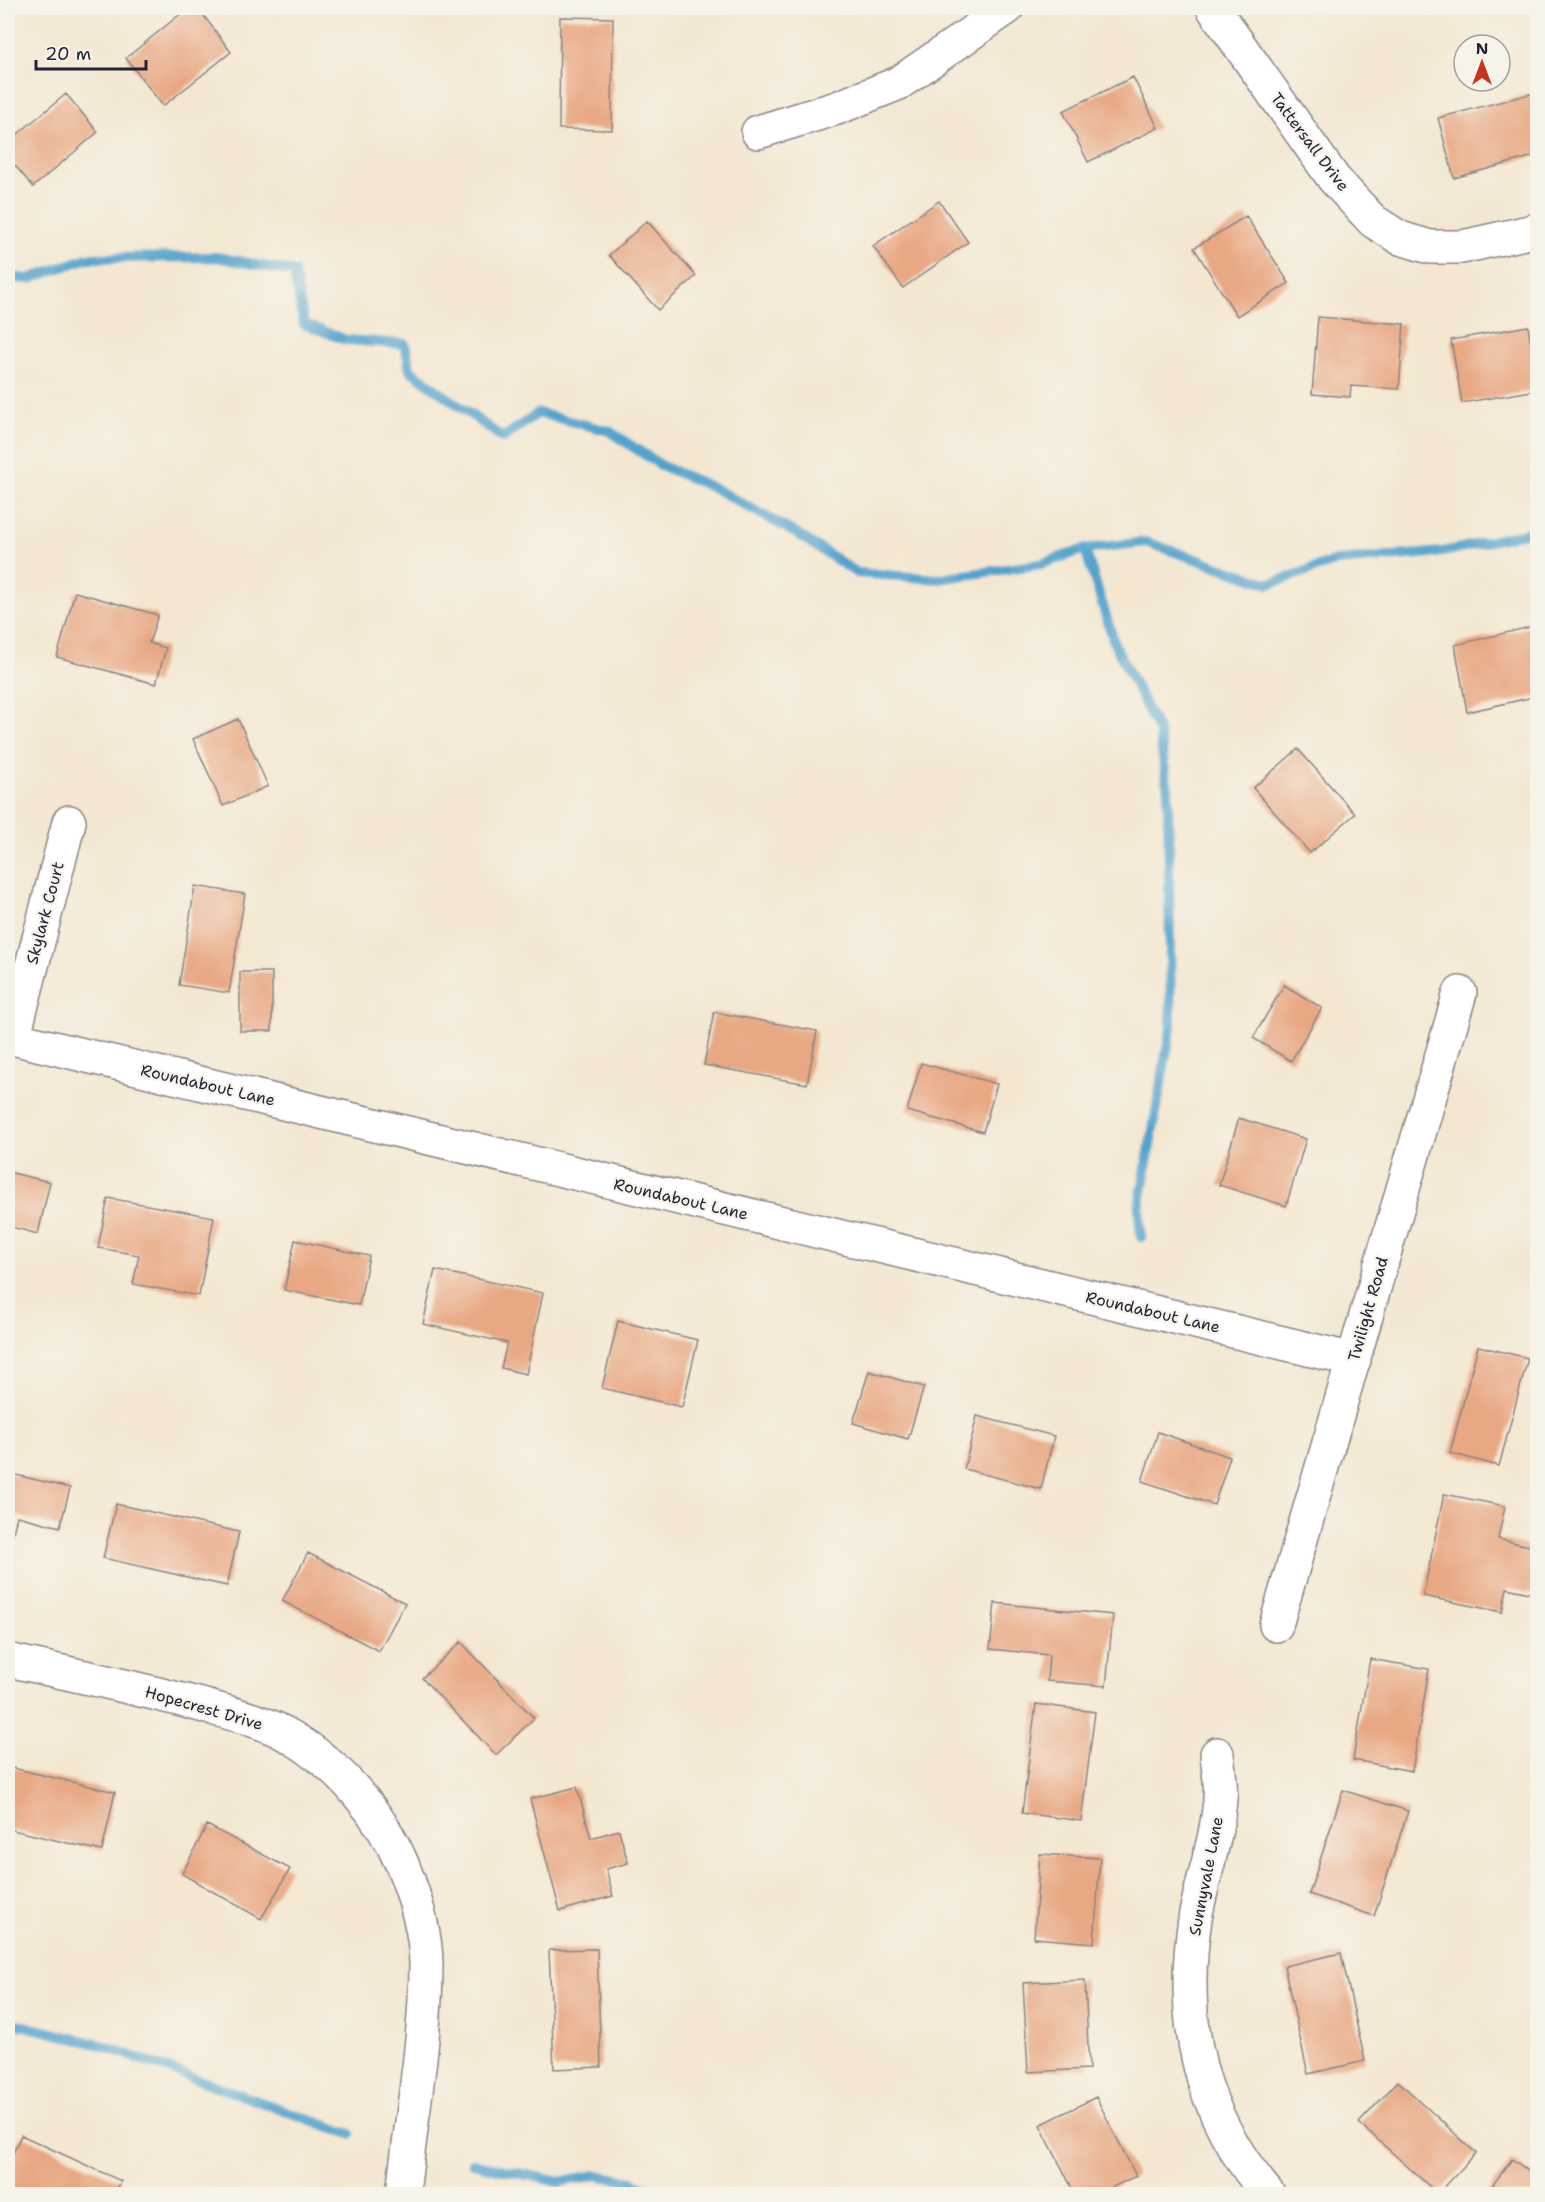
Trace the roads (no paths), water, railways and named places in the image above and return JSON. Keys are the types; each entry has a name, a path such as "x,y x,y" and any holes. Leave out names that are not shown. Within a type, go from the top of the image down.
{"street":[{"path":"758,132 837,108 899,83 1007,8"},
{"name":"Tattersall Drive","path":"1214,8 1334,179 1373,221 1400,238 1430,247 1462,247 1538,230"},
{"name":"Skylark Court","path":"10,1038 69,822"},
{"name":"Twilight Road","path":"1276,1625 1460,993"},
{"name":"Roundabout Lane","path":"10,1038 1354,1360"},
{"name":"Hopecrest Drive","path":"8,1660 143,1690 258,1721 292,1737 335,1770 372,1810 393,1844 414,1894 425,1948 419,2059 403,2194"},
{"name":"Sunnyvale Lane","path":"1217,1754 1221,1798 1195,1919 1190,1980 1195,2042 1207,2092 1227,2139 1268,2194"}],"waterway":[{"path":"8,277 29,279 87,258 216,257 294,272 304,324 346,340 405,344 410,370 503,438 538,413 609,431 662,466 716,489 799,535 857,573 938,579 1041,564 1085,549 1146,542 1269,584 1336,561 1443,552 1538,530"},
{"path":"1085,549 1115,645 1159,732 1168,790 1171,1027 1139,1208 1141,1237"},
{"path":"8,2022 101,2045 350,2134"},
{"path":"472,2163 559,2182 596,2175 632,2182 660,2194"}]}
